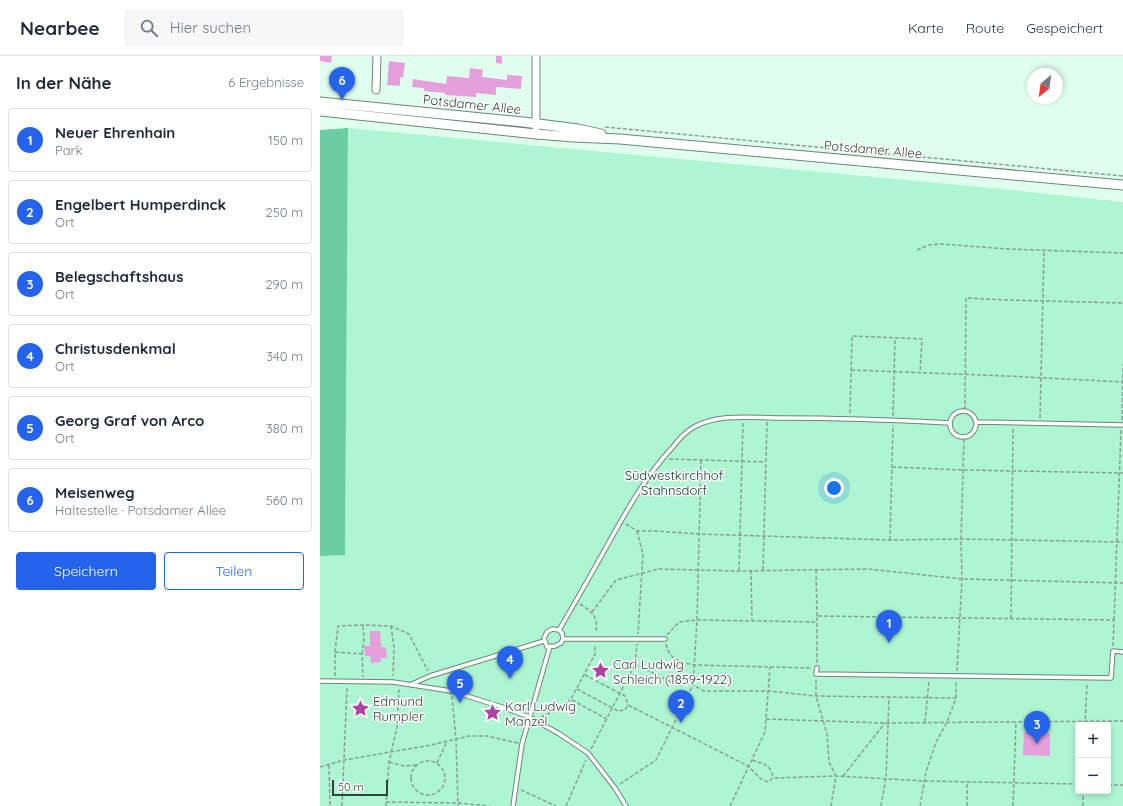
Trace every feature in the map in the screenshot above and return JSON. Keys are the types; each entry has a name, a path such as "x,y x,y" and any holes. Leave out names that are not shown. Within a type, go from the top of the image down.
{"street":[{"path":"376,90 377,56"},
{"path":"536,56 536,134"},
{"name":"Potsdamer Allee","path":"320,102 578,129 620,139"},
{"name":"Potsdamer Allee","path":"320,111 536,134 620,139 1123,185"}],"lane":[{"path":"965,410 972,414 977,422 975,430 972,434 964,437 956,435 951,428 950,423 956,412 965,410"},
{"path":"559,630 621,520 661,459 693,428 707,422 721,419 743,418 850,418 950,423"},
{"path":"977,422 1122,425"},
{"path":"549,630 559,630 562,633 561,643 555,646 547,646 544,641 545,635 549,630"},
{"path":"562,639 665,639"},
{"path":"411,684 430,676 544,641"},
{"path":"513,806 522,744 550,646"},
{"path":"817,668 816,674 1111,678 1113,652 1123,652"},
{"path":"320,681 399,682 452,691 529,717 588,753 615,788 626,806"}],"path":[{"path":"602,127 1123,176"},
{"path":"917,250 929,245 941,244 1008,249 1123,253"},
{"path":"1040,424 1044,250"},
{"path":"965,410 966,298 1123,303"},
{"path":"850,418 852,336 922,339 920,373"},
{"path":"890,540 895,338"},
{"path":"1113,652 1117,582 1123,364"},
{"path":"851,370 1041,377 1123,382"},
{"path":"739,571 743,418"},
{"path":"763,570 767,418"},
{"path":"1011,619 1013,580 1013,423"},
{"path":"920,806 926,772 936,742 947,722 956,698 962,580 961,539 964,437"},
{"path":"661,459 765,462"},
{"path":"615,788 656,760 693,685 697,620 701,460"},
{"path":"892,467 1123,473"},
{"path":"621,520 637,531 699,534 890,540 961,539 1123,542"},
{"path":"566,806 588,753 636,664 643,554 637,531"},
{"path":"592,612 616,580 659,569 739,571 868,569 962,580 1123,583"},
{"path":"816,569 817,616 817,622 817,668 694,665 676,661 667,648 665,639 679,622 697,620 817,622"},
{"path":"751,570 752,620"},
{"path":"535,720 561,708 571,699 595,654 597,624 592,612 575,601"},
{"path":"817,616 1114,620"},
{"path":"363,625 363,681"},
{"path":"335,681 335,652 338,626 391,626 409,634 430,676"},
{"path":"391,626 394,647 393,682"},
{"path":"335,652 362,654"},
{"path":"636,664 671,682 693,685 704,691 769,691 816,696 956,698"},
{"path":"730,806 765,732 770,666"},
{"path":"816,674 816,696 827,734 829,762 836,776 831,806"},
{"path":"585,675 625,696 628,705 748,766 761,779 768,782 773,778 836,776 924,781 1075,784"},
{"path":"925,722 929,675"},
{"path":"1085,721 1087,678"},
{"path":"342,806 347,681"},
{"path":"386,806 389,762 397,727 399,682"},
{"path":"577,689 618,712 625,710 628,705"},
{"path":"452,691 456,738 458,806"},
{"path":"881,806 886,778 889,697"},
{"path":"571,699 607,719"},
{"path":"766,719 885,723 1123,721"},
{"path":"1013,806 1016,722"},
{"path":"843,777 885,723"},
{"path":"320,767 344,760 469,736 487,736 522,744"},
{"path":"437,764 447,741"},
{"path":"752,760 767,766 772,770 773,778"},
{"path":"389,762 404,766 417,765 426,761 437,764 444,773 443,784 440,789 430,794 419,792 412,784 411,774 417,765"},
{"path":"329,764 330,806"},
{"path":"967,806 968,782"},
{"path":"1111,785 1123,785"},
{"path":"516,788 556,806"},
{"path":"1082,806 1083,794"},
{"path":"386,802 459,803 489,806"}],"green space":[{"name":"Südwestkirchhof Stahnsdorf","path":"348,128 1003,189 1123,202 1123,806 320,806 320,556 345,555"},
{"path":"348,128 345,555 320,556 320,130"}],"building":[{"path":"320,56 332,56 331,63 320,61"},
{"path":"496,56 502,56 502,64 496,63"},
{"path":"389,61 405,63 403,78 400,77 400,86 387,85"},
{"path":"470,68 483,70 482,77 507,80 507,75 522,76 521,89 496,87 496,95 476,93 476,97 445,95 445,93 424,91 424,88 412,87 413,79 446,84 447,76 469,78"},
{"path":"370,631 380,631 381,647 386,647 387,658 381,658 381,662 371,663 370,656 365,656 364,646 370,646"},
{"path":"1024,732 1050,733 1050,756 1023,755"}],"place":[{"name":"Meisenweg","path":"342,100"},
{"name":"Neuer Ehrenhain","path":"889,643"},
{"name":"Carl Ludwig Schleich (1859-1922)","path":"600,671"},
{"name":"Christusdenkmal","path":"510,679"},
{"name":"Georg Graf von Arco","path":"460,703"},
{"name":"Edmund Rumpler","path":"360,708"},
{"name":"Karl Ludwig Manzel","path":"492,713"},
{"name":"Engelbert Humperdinck","path":"681,723"},
{"name":"Belegschaftshaus","path":"1037,744"}]}
